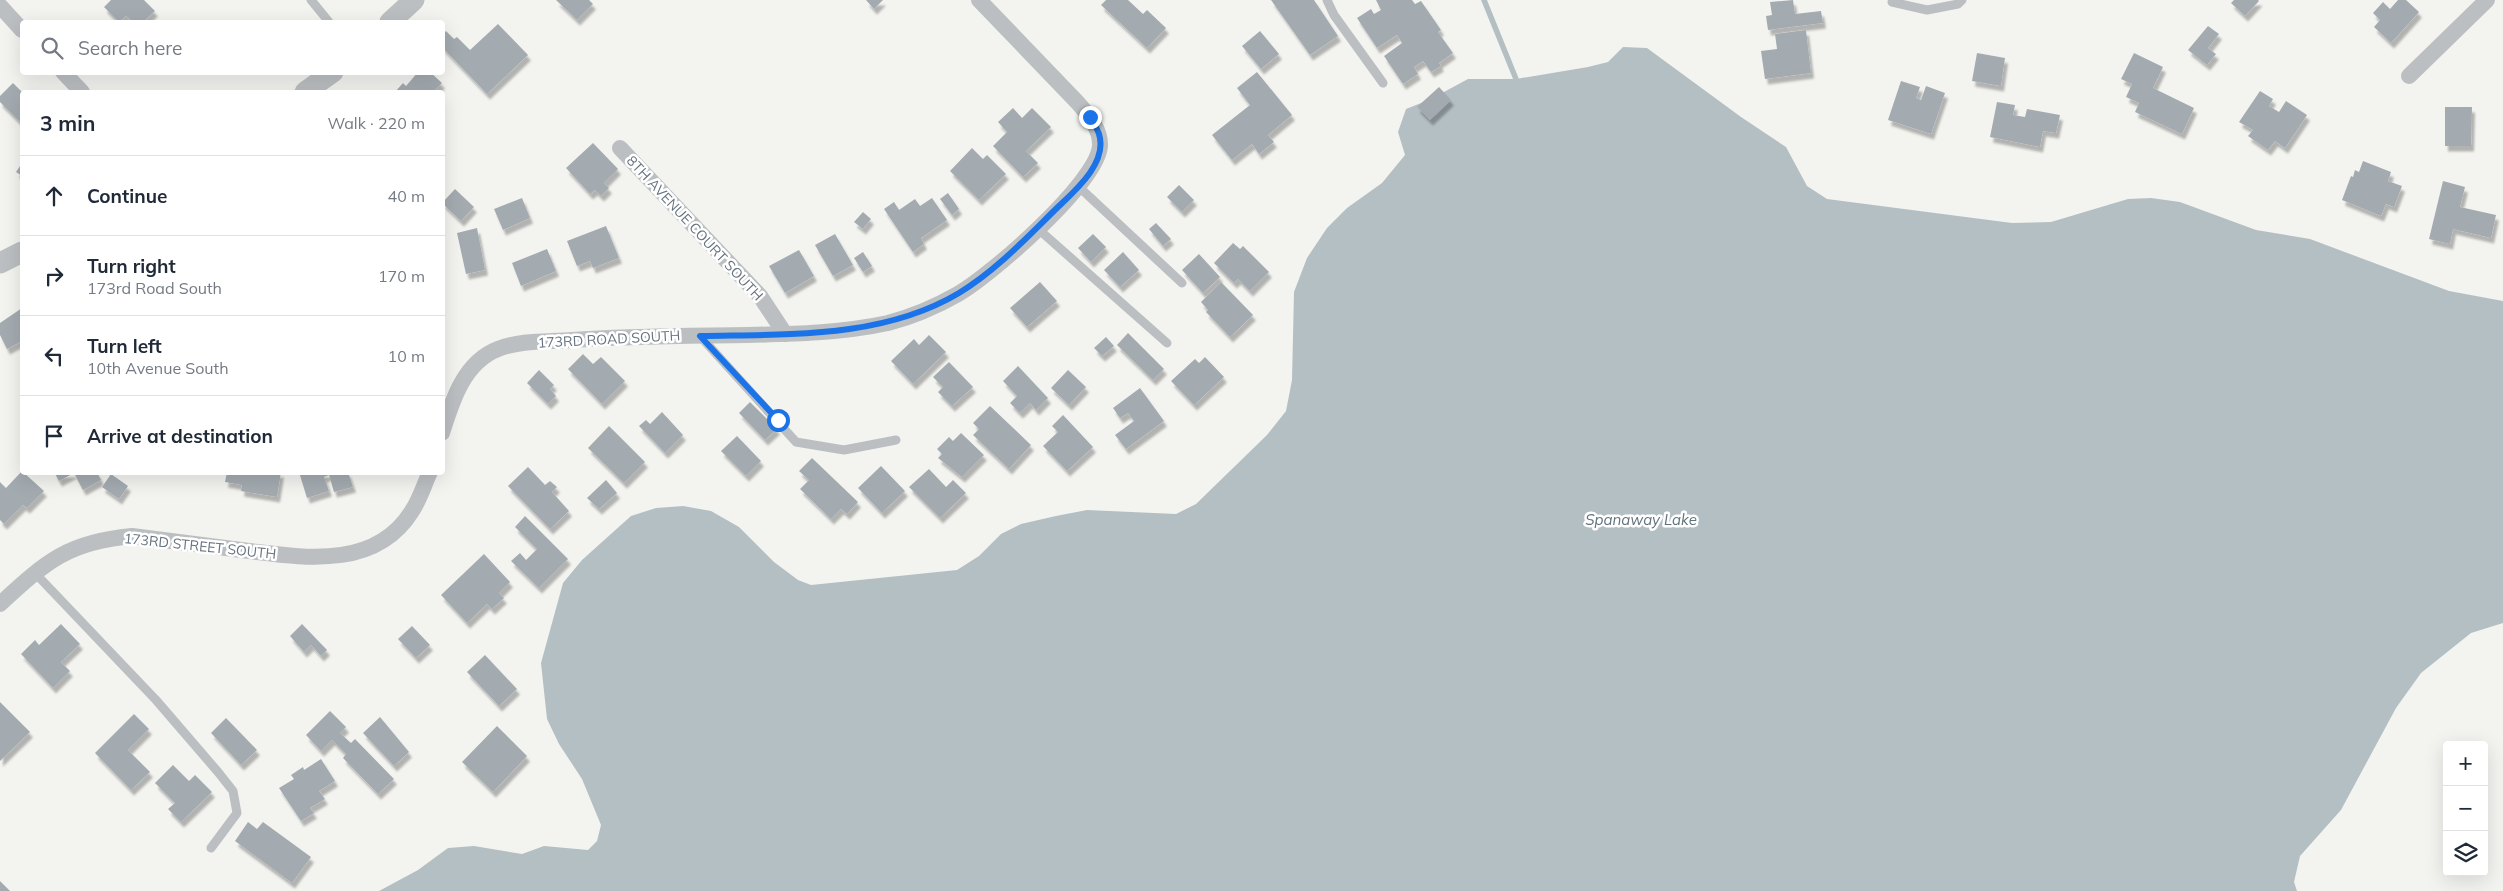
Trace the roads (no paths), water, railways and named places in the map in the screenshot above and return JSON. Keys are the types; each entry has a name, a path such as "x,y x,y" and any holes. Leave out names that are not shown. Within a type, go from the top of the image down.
{"street":[{"path":"392,20 414,0"},
{"name":"173RD ROAD SOUTH","path":"445,425 459,385 486,355 497,349 515,344 623,337 824,332 889,322 928,308 958,294 986,275 1079,186 1098,156 1099,134 1090,117 1078,103 979,0"},
{"path":"2409,76 2487,0"},
{"path":"0,6 20,28"},
{"path":"66,75 80,90"},
{"path":"308,90 329,75"},
{"name":"8TH AVENUE COURT SOUTH","path":"620,148 760,296 785,334"},
{"path":"0,264 20,253"},
{"name":"173RD STREET SOUTH","path":"0,604 35,573 62,553 109,538 132,536 301,557 343,556 375,544 387,536 412,512 429,475"}],"lane":[{"path":"311,0 328,20"},
{"path":"1327,0 1334,15 1383,84"},
{"path":"1892,2 1927,10 1958,4 1962,0"},
{"path":"1079,186 1182,283"},
{"path":"1037,228 1167,343"},
{"path":"700,336 796,442 844,450 896,440"},
{"path":"35,573 156,700 233,791 237,813 211,848"}],"water":[{"name":"Spanaway Lake","path":"1623,47 1647,48 1741,117 1786,147 1807,186 1827,199 2012,223 2051,222 2128,199 2151,198 2180,202 2256,230 2310,239 2449,291 2503,301 2503,623 2471,633 2421,673 2396,708 2341,810 2300,856 2294,882 2297,891 379,891 418,870 448,848 474,846 522,854 544,846 588,850 597,841 601,825 582,779 559,744 547,719 541,663 563,583 582,560 631,516 656,508 683,506 711,511 739,527 774,562 798,580 811,585 957,570 979,556 1001,534 1021,524 1056,516 1087,510 1176,514 1196,504 1267,435 1286,411 1292,380 1294,292 1307,258 1327,228 1347,208 1382,183 1405,155 1398,132 1406,109 1431,99 1468,79 1516,79 1588,67 1608,62"}],"waterway":[{"path":"1484,0 1516,79"}]}
